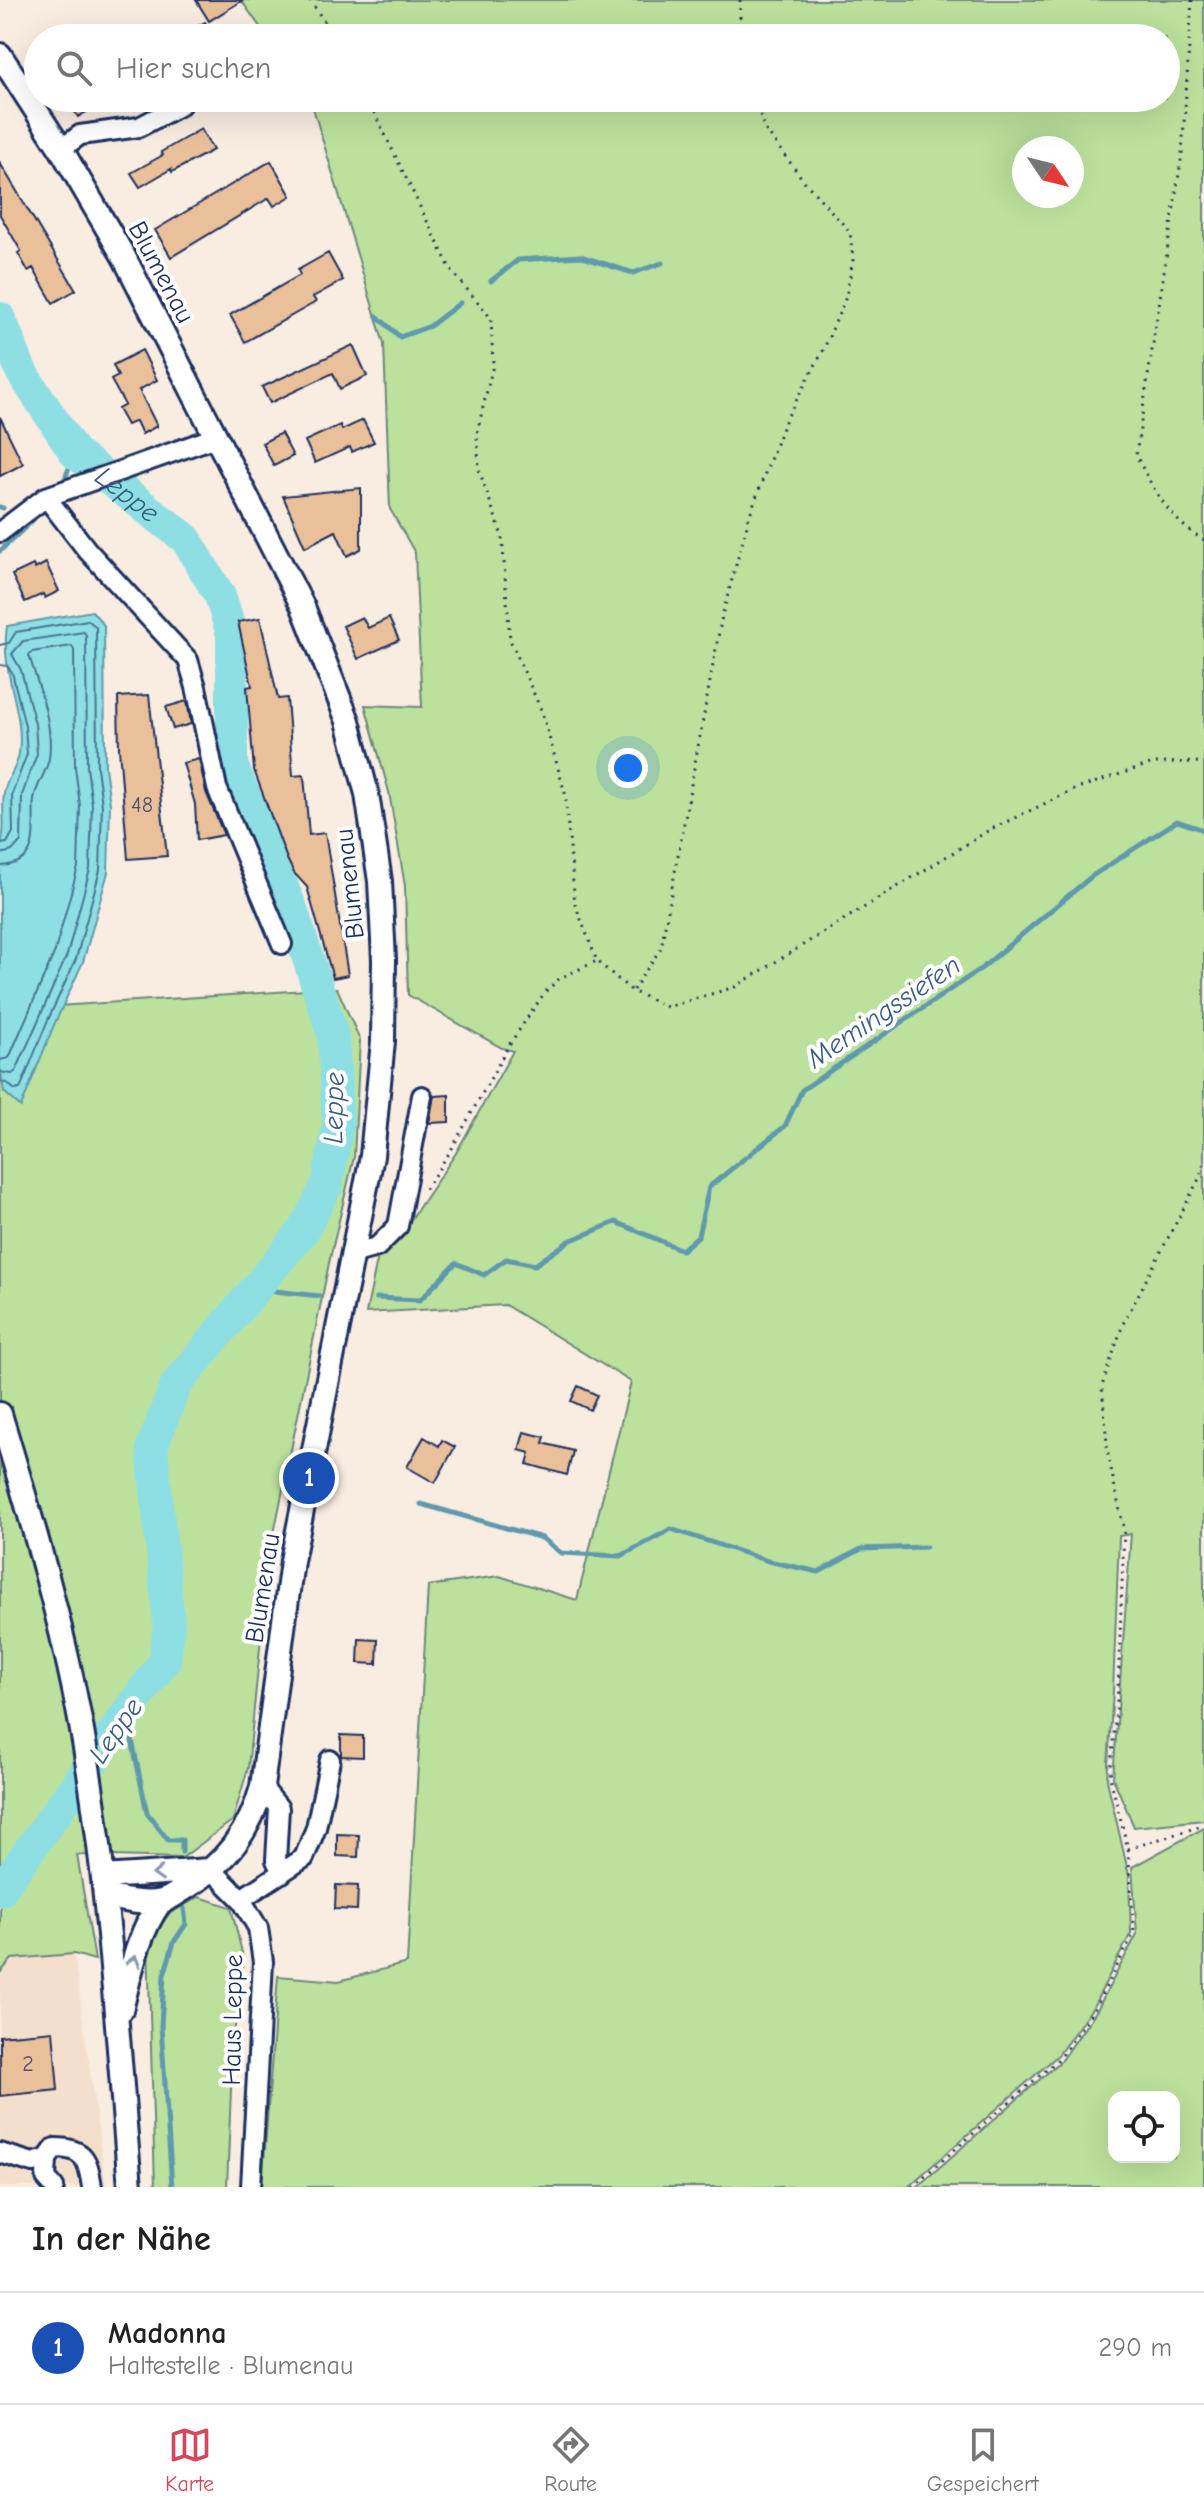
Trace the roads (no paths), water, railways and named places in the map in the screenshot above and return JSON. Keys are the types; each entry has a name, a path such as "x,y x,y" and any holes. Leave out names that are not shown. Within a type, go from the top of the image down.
{"main road":[{"name":"Blumenau","path":"0,55 24,92"},
{"name":"Blumenau","path":"37,112 124,257 303,607 348,721 367,794 380,881 384,960 383,1041 372,1156 292,1561 262,1787 256,1811 243,1834 212,1870 161,1901"},
{"path":"0,1414 57,1618 84,1746 104,1886 130,2187"},
{"path":"104,1886 212,1870"},
{"path":"104,1886 127,1901 161,1901"},
{"path":"117,2026 138,1944 147,1920 161,1901"}],"street":[{"path":"61,149 80,135 139,127 168,112"},
{"path":"0,532 46,497 216,437"},
{"path":"46,497 87,550 188,660 217,788 282,944"},
{"path":"355,1253 377,1247 398,1226 422,1096"},
{"path":"241,1899 304,1858 316,1828 330,1760"},
{"path":"262,1787 279,1808 276,1860 282,1873"},
{"name":"Haus Leppe","path":"212,1870 241,1899 258,1928 263,1962 251,2187"},
{"path":"54,2187 46,2178 47,2159 55,2148 73,2148 85,2158 92,2187"},
{"path":"0,2153 33,2163 47,2159"}],"water":[{"path":"92,611 104,625 105,767 110,804 108,872 83,962 21,1107 4,1092 0,1067 0,848 4,793 18,758 20,737 7,660 7,626"}],"waterway":[{"path":"491,281 518,260 580,256 633,273 662,263"},
{"path":"377,316 400,337 430,326 460,303"},
{"name":"Leppe","path":"0,318 22,373 75,453 186,539 220,596 232,634 232,765 292,909 333,1035 338,1126 327,1185 303,1231 176,1385 152,1447 169,1624 165,1660 0,1891"},
{"path":"64,481 75,453"},
{"path":"0,551 33,520"},
{"name":"Memingssiefen","path":"376,1298 420,1300 456,1263 484,1275 506,1259 535,1265 569,1241 616,1222 682,1250 698,1236 709,1187 785,1126 802,1090 982,968 1092,876 1177,821 1204,830"},
{"name":"Memingssiefen","path":"256,1289 320,1296"},
{"path":"421,1504 542,1538 561,1553 621,1556 671,1529 768,1561 819,1572 861,1549 926,1547"},
{"path":"127,1715 147,1813 168,1840 182,1840 182,1852"},
{"path":"172,2187 161,2026 164,1975 174,1942 186,1924 184,1908"}],"place":[{"name":"Madonna","path":"309,1478"}]}
